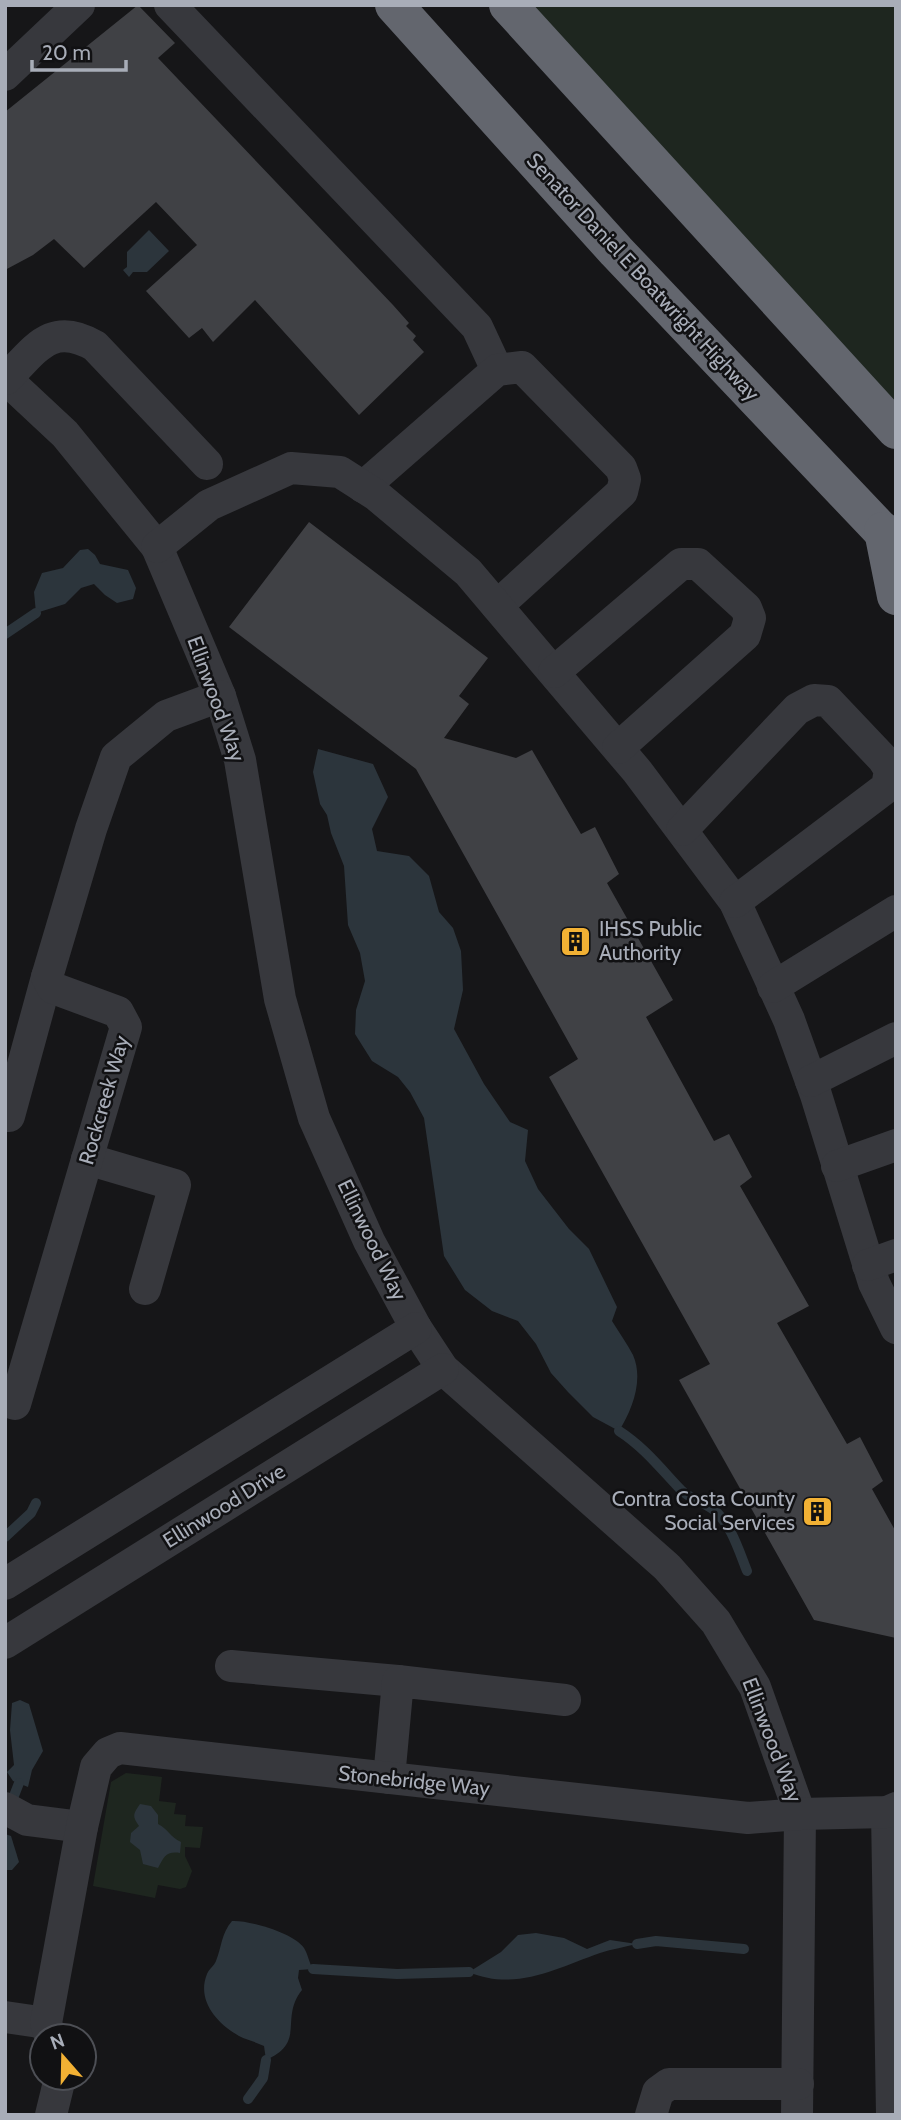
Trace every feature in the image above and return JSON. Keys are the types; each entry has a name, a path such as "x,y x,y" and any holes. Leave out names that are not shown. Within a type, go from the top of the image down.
{"highway":[{"name":"Senator Daniel E Boatwright Highway","path":"394,5 616,251 889,538"},
{"path":"508,5 896,430"},
{"path":"889,538 896,596"}],"street":[{"path":"5,75 79,5"},
{"path":"170,5 477,327 497,370"},
{"path":"9,390 43,342 60,335 78,336 95,346 207,464"},
{"path":"363,487 497,370 522,367 621,468 625,479 622,492 497,606"},
{"name":"Ellinwood Way","path":"9,390 65,434 157,547 220,696 240,760 280,999 314,1118 369,1241 416,1328 443,1369 667,1567 716,1622 755,1686 800,1814 798,2100"},
{"path":"157,547 209,505 291,468 340,471 376,495 468,572 618,748 734,902 789,1020 837,1166 882,1260 874,1283 896,1328"},
{"path":"554,672 681,564 698,564 746,608 750,618 744,635 618,748"},
{"path":"9,1116 47,977 116,757 166,716 220,696"},
{"path":"682,830 797,709 814,700 828,701 883,759 890,770 887,787 734,902"},
{"path":"774,987 896,911"},
{"name":"Rockcreek Way","path":"10,1402 126,1027 118,1012 53,988 47,977"},
{"path":"811,1082 896,1038"},
{"path":"837,1166 896,1145"},
{"path":"87,1159 175,1185 145,1289"},
{"path":"5,1584 416,1328"},
{"name":"Ellinwood Drive","path":"5,1643 443,1369"},
{"path":"231,1665 565,1700"},
{"path":"389,1778 398,1681"},
{"name":"Stonebridge Way","path":"49,2022 82,1827 96,1767 108,1753 120,1748 748,1818 800,1814"},
{"path":"891,1810 892,2115"},
{"name":"Ellinwood Way","path":"800,1814 891,1810"},
{"path":"16,1814 82,1827"},
{"path":"5,2017 28,2024"},
{"path":"651,2115 658,2092 669,2084 798,2100"},
{"path":"51,2115 57,2092"}],"shaded area":[{"path":"508,5 896,5 896,430"},
{"path":"149,230 169,251 147,272 133,272 129,277 123,270 127,267 127,252"},
{"path":"88,549 100,564 128,570 136,588 133,599 117,603 94,584 81,588 65,604 36,613 34,592 42,573 63,568 80,550"},
{"path":"318,749 373,764 388,797 372,829 377,851 409,856 429,876 439,912 453,928 461,951 463,990 454,1029 484,1084 510,1122 528,1130 525,1161 538,1189 569,1229 589,1249 617,1307 612,1321 633,1355 637,1384 628,1414 619,1431 593,1417 568,1392 551,1373 536,1344 518,1321 492,1311 465,1290 444,1256 424,1118 410,1092 398,1077 372,1061 355,1034 356,1010 365,981 360,953 348,925 344,866 327,815 320,804 313,772"},
{"path":"20,1700 29,1704 43,1751 32,1770 28,1787 13,1781 7,1772 14,1765 10,1730 12,1703"},
{"path":"126,1773 162,1777 159,1801 176,1803 174,1814 186,1815 185,1826 203,1827 200,1848 185,1847 185,1856 192,1871 186,1887 180,1889 158,1885 155,1898 93,1886 111,1782"},
{"path":"140,1804 151,1806 158,1815 158,1824 181,1842 180,1853 166,1856 158,1868 143,1864 140,1850 130,1842 131,1833 139,1826 134,1815"},
{"path":"5,1834 11,1836 19,1862 12,1870 5,1870"},
{"path":"232,1921 260,1925 291,1937 304,1948 313,1969 299,1970 298,1978 302,1990 292,2011 289,2038 286,2046 266,2060 264,2046 239,2036 224,2025 211,2011 204,1993 207,1974 216,1961 224,1935"},
{"path":"536,1933 564,1938 587,1949 610,1940 637,1944 519,1979 486,1978 469,1972 501,1952 518,1935"}],"building":[{"path":"138,5 175,43 158,58 409,323 406,326 416,336 413,340 424,352 359,415 255,300 213,342 202,328 189,338 146,291 197,245 156,202 84,268 54,239 33,255 5,270 5,112"},
{"path":"309,522 488,658 459,696 469,704 444,738 516,758 532,750 581,834 595,827 619,874 607,883 673,1000 646,1017 714,1141 729,1134 752,1177 740,1186 809,1306 777,1323 847,1444 860,1437 883,1481 872,1489 896,1532 896,1638 814,1620 679,1380 710,1364 549,1077 578,1059 416,769 229,627"}],"waterway":[{"path":"5,634 36,613"},
{"path":"619,1431 644,1451 685,1493 720,1516 734,1538 747,1571"},
{"path":"5,1537 31,1513 36,1503"},
{"path":"10,1806 19,1783"},
{"path":"637,1944 656,1941 744,1949"},
{"path":"313,1969 397,1974 469,1972"},
{"path":"248,2099 263,2078 266,2060"}],"place":[{"name":"IHSS Public Authority","path":"576,941"},
{"name":"Contra Costa County Social Services","path":"818,1511"}]}
